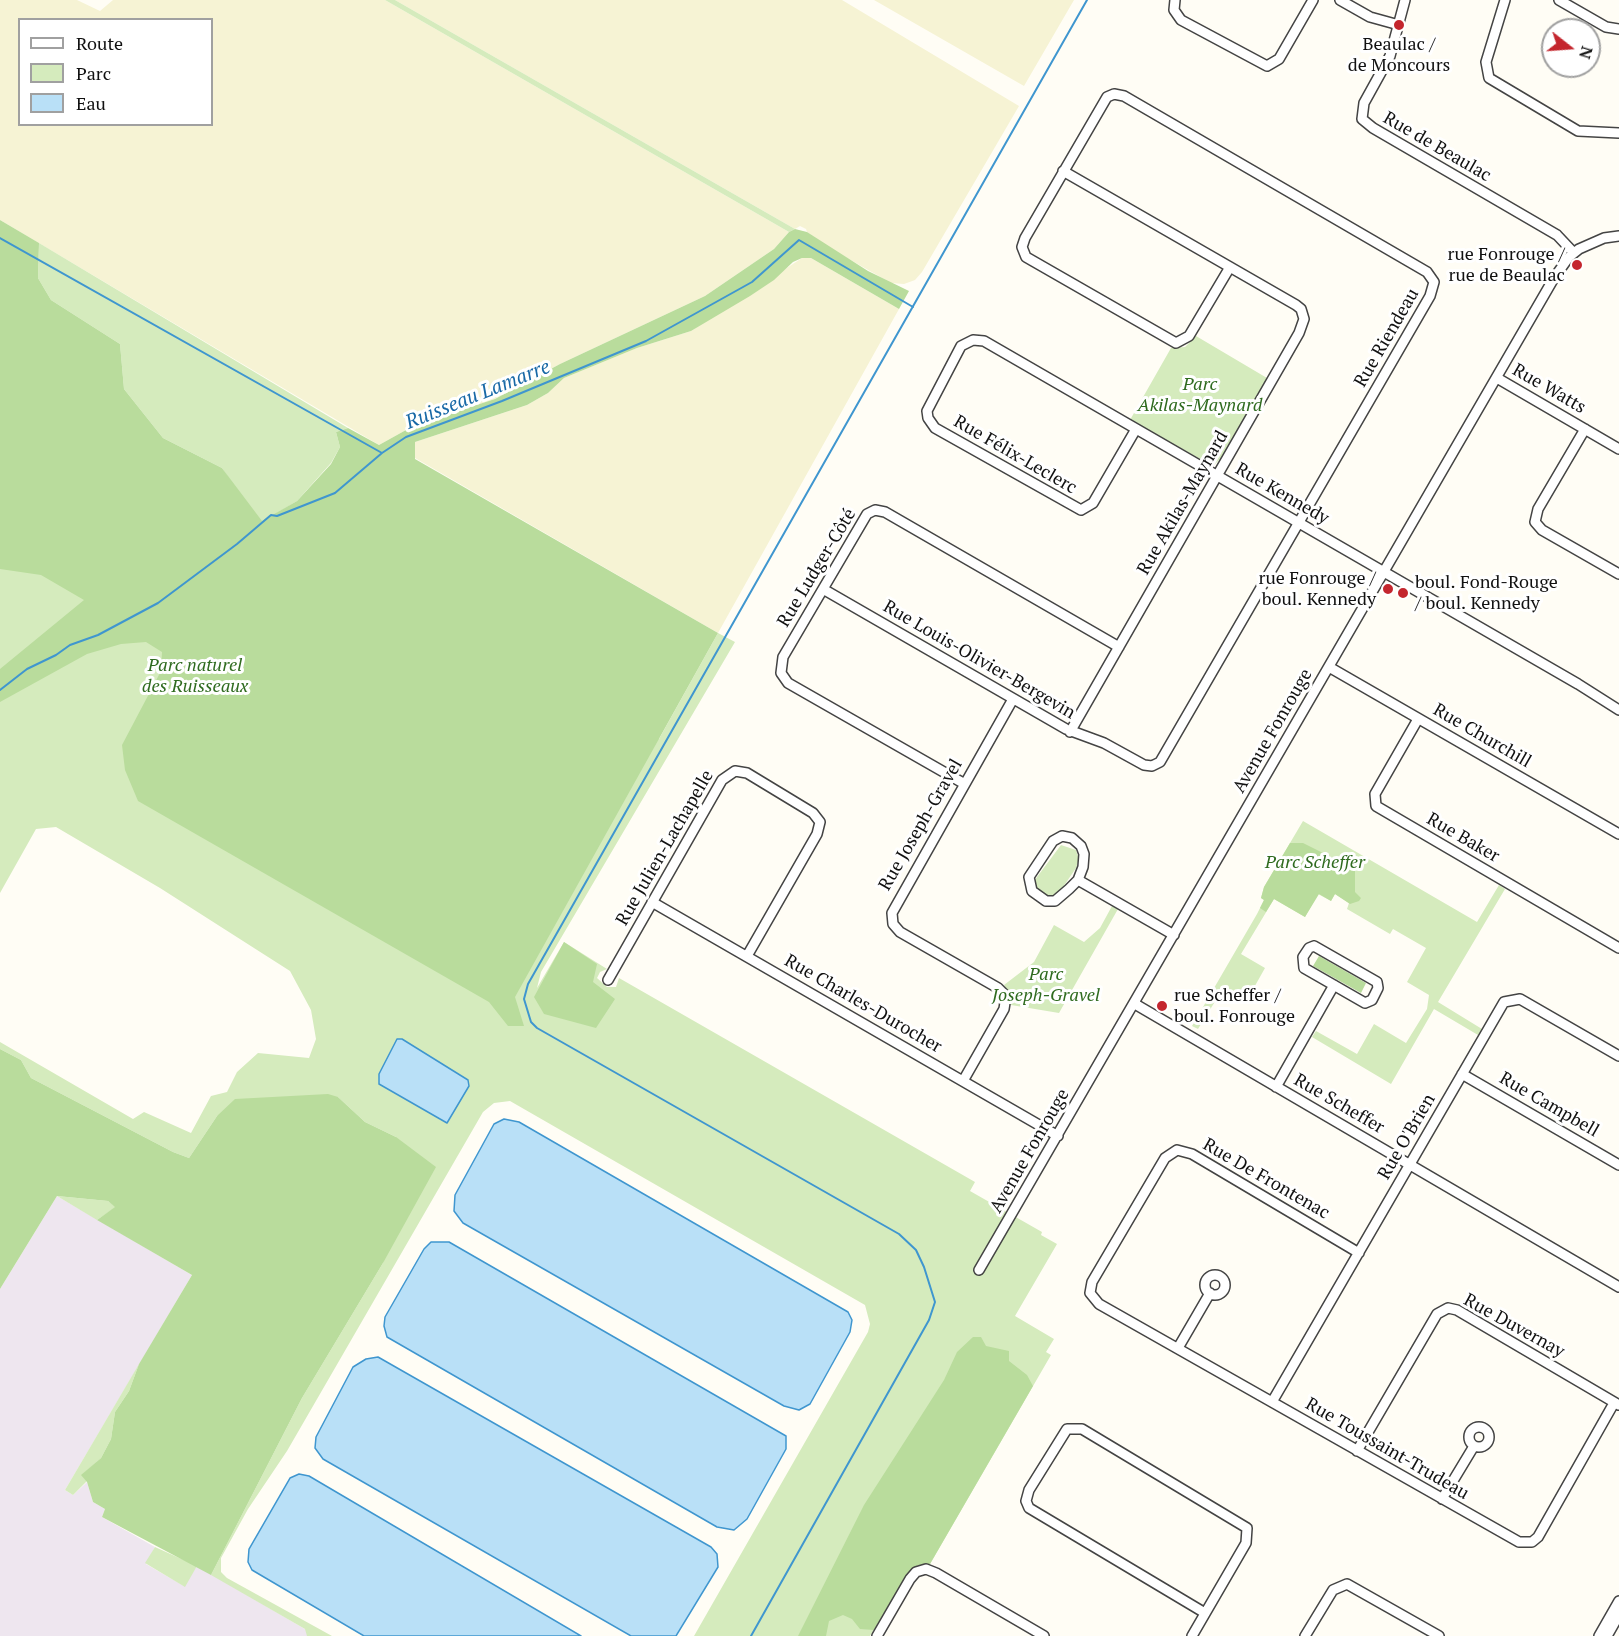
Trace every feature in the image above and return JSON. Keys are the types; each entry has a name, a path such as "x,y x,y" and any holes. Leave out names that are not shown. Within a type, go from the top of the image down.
{"street":[{"path":"1175,0 1174,10 1181,20 1267,66 1279,59 1313,0"},
{"path":"1340,0 1370,18 1399,25"},
{"name":"Rue de Beaulac","path":"1405,0 1390,56 1362,106 1361,113 1364,121 1557,235 1574,253"},
{"path":"1505,0 1486,62 1485,73 1489,78 1578,131 1619,133"},
{"path":"1559,0 1606,27 1619,29"},
{"name":"Rue Riendeau","path":"1063,171 1107,97 1114,94 1124,96 1433,277 1434,285 1430,296 1168,750 1154,765"},
{"path":"1063,171 1023,241 1024,255 1028,260 1153,332 1173,343 1186,340 1230,267"},
{"name":"Rue Akilas-Maynard","path":"1063,171 1296,305 1301,309 1304,319 1299,333 1218,476 1070,732"},
{"name":"Avenue Fonrouge","path":"979,1270 1554,278 1574,253 1595,241 1619,236"},
{"name":"Rue Kennedy","path":"968,341 984,341 1578,684 1619,710"},
{"name":"Rue Félix-Leclerc","path":"968,341 960,349 928,407 930,422 1072,506 1083,510 1093,503 1136,429"},
{"name":"Rue Watts","path":"1497,378 1619,449"},
{"name":"Rue Watts","path":"1585,429 1538,509 1535,522 1542,530 1619,574"},
{"name":"Rue Ludger-Côté","path":"963,783 788,683 782,676 782,660 865,516 873,511 882,510 1119,646"},
{"name":"Rue Louis-Olivier-Bergevin","path":"823,589 1070,732 1104,743 1144,765 1154,765"},
{"name":"Rue Churchill","path":"1329,667 1619,834"},
{"name":"Rue Kennedy","path":"1578,684 1619,703"},
{"name":"Rue Joseph-Gravel","path":"963,1081 1002,1013 1006,996 998,988 900,932 893,924 891,917 895,904 1013,699"},
{"name":"Rue Baker","path":"1418,719 1377,791 1376,806 1619,948"},
{"name":"Rue Julien-Lachapelle","path":"608,980 722,780 733,771 747,773 816,815 820,825 815,838 747,956"},
{"path":"1062,836 1075,841 1083,851 1084,863 1078,880 1060,897 1051,902 1035,894 1028,880 1032,869 1053,841 1062,836"},
{"path":"1078,880 1174,935"},
{"name":"Rue Charles-Durocher","path":"652,902 1058,1136"},
{"path":"1314,946 1330,954 1374,980 1378,988 1372,1000 1367,1003 1334,985 1302,965 1303,957 1309,948 1314,946"},
{"path":"1276,1087 1334,985"},
{"name":"Rue O'Brien","path":"1272,1402 1503,1003 1515,998 1619,1056"},
{"name":"Rue Scheffer","path":"1135,1004 1619,1287"},
{"name":"Rue Campbell","path":"1462,1074 1619,1165"},
{"name":"Rue De Frontenac","path":"1090,1293 1092,1281 1164,1158 1177,1150 1192,1154 1359,1252"},
{"name":"Rue Toussaint-Trudeau","path":"1090,1293 1098,1304 1514,1541 1527,1543 1535,1540 1617,1404"},
{"path":"1178,1348 1210,1293"},
{"name":"Rue Duvernay","path":"1357,1451 1437,1314 1448,1308 1457,1310 1617,1404"},
{"path":"1192,1636 1246,1544 1247,1528 1082,1429 1066,1429 1029,1490 1026,1502 1029,1508 1205,1613"},
{"path":"1442,1499 1474,1446"},
{"path":"877,1636 910,1579 916,1572 926,1569 1044,1636"},
{"path":"1305,1636 1333,1590 1347,1584 1439,1636"},
{"path":"1599,1636 1619,1601"},
{"path":"1607,1636 1619,1615"}],"shaded area":[{"path":"0,0 77,0 100,11 113,0 385,0 789,232 774,249 705,296 560,364 495,399 415,425 379,445 0,220"},
{"path":"395,0 842,0 1019,106 922,272 915,280 904,284 891,283 833,250 806,229 800,226 795,229"},
{"path":"874,0 1074,0 1024,86"},
{"path":"802,258 811,258 899,309 718,633 415,458 415,442 527,405 548,393 564,378 637,348 691,331"},
{"path":"57,1196 192,1275 65,1490 73,1495 87,1482 93,1502 105,1509 102,1517 155,1547 146,1564 184,1586 197,1566 317,1636 0,1636 0,1289"}],"green space":[{"path":"385,0 395,0 795,229 789,232"},
{"name":"Parc naturel des Ruisseaux","path":"0,220 39,243 38,278 51,300 120,344 124,389 163,438 222,468 262,521 297,501 331,464 340,447 336,432 348,428 379,445 415,425 495,399 560,364 705,296 774,249 789,232 795,229 807,232 868,271 909,291 899,309 811,258 802,258 793,262 774,280 750,296 691,331 637,348 564,378 548,393 527,405 415,442 415,459 718,633 515,997 524,1026 508,1026 489,1002 138,801 125,770 122,745 161,671 162,652 146,642 121,644 87,654 0,702 0,669 84,600 41,575 0,569"},
{"path":"39,243 348,428 336,432 340,447 331,463 297,501 277,513 659,739 718,633 735,642 541,972 537,988 564,942 607,969 600,972 597,978 607,987 616,987 619,978 975,1182 970,1191 1042,1232 1041,1235 1057,1244 1015,1316 1054,1339 1046,1352 1051,1355 930,1564 918,1565 906,1575 870,1636 694,1636 868,1332 870,1324 865,1305 510,1101 494,1103 483,1112 287,1451 248,1509 221,1558 221,1572 227,1578 332,1636 307,1636 305,1629 211,1575 302,1398 383,1263 396,1137 365,1122 338,1097 217,1116 189,1158 173,1152 31,1078 21,1060 0,1049 0,1042 133,1119 144,1112 191,1133 211,1096 227,1092 237,1072 258,1053 309,1058 316,1039 311,1010 290,971 160,888 56,827 36,829 0,893 0,349 237,490 222,468 163,438 124,389 120,344 51,300 38,278"},
{"name":"Parc Akilas-Maynard","path":"1196,336 1267,378 1221,458 1213,466 1130,420 1171,348 1185,347"},
{"name":"Parc Scheffer","path":"1303,821 1477,922 1499,885 1505,889 1438,1002 1482,1029 1478,1035 1434,1009 1391,1084 1312,1037 1316,1031 1357,1054 1374,1024 1406,1043 1427,1009 1429,995 1407,982 1426,948 1393,929 1390,934 1347,909 1349,903 1335,894 1331,901 1318,894 1305,917 1274,899 1241,954 1265,968 1247,1000 1224,987 1198,1029 1192,1026 1257,914 1264,900 1261,898 1264,887"},
{"path":"1290,843 1303,843 1355,869 1355,892 1361,898 1359,901 1350,904 1335,894 1331,901 1319,894 1305,917 1274,899 1266,912 1260,908 1264,900 1261,898 1264,887"},
{"path":"1061,845 1076,850 1079,859 1076,868 1059,893 1050,897 1043,895 1034,886 1034,881"},
{"name":"Parc Joseph-Gravel","path":"1112,906 1118,909 1059,1013 1011,1005 1010,994 1004,985 1034,962 1054,925 1084,942 1100,928"},
{"path":"564,942 597,964 593,982 615,999 596,1028 544,1014 534,997"},
{"path":"1319,956 1366,983 1361,993 1313,966"},
{"path":"0,1049 21,1060 31,1078 173,1152 189,1158 217,1116 235,1099 328,1094 338,1097 365,1122 396,1137 436,1167 383,1263 302,1398 211,1575 102,1517 105,1509 93,1502 87,1482 81,1475 101,1458 111,1439 115,1412 129,1391 139,1364 192,1275 97,1220 115,1207 108,1201 57,1196 0,1289"},
{"path":"57,1196 108,1201 116,1207 97,1220"},
{"path":"973,1337 981,1337 986,1346 1009,1351 1009,1361 1027,1375 1033,1386 930,1564 918,1565 906,1575 874,1630 860,1629 852,1619 843,1615 829,1621 826,1636 798,1636 864,1505 944,1380 957,1352"},
{"path":"139,1364 129,1391 115,1412 111,1439 101,1458 82,1475 87,1481 73,1495 65,1490"},
{"path":"155,1547 197,1566 185,1587 145,1563"}],"water":[{"path":"397,1039 402,1039 468,1080 469,1086 447,1123 379,1084 379,1074"},
{"path":"504,1119 519,1122 848,1312 852,1320 850,1332 810,1404 799,1410 784,1406 463,1223 454,1211 455,1195 494,1124"},
{"path":"431,1242 449,1242 786,1436 786,1449 747,1519 734,1530 717,1527 387,1337 384,1326 385,1317 424,1249"},
{"path":"378,1357 711,1547 717,1554 718,1567 676,1636 631,1636 323,1459 315,1448 316,1437 353,1367 366,1359"},
{"path":"299,1474 309,1476 581,1636 364,1636 252,1570 248,1562 249,1549 290,1478"}],"waterway":[{"path":"751,1636 929,1320 935,1302 924,1267 916,1250 899,1234 537,1028 531,1022 524,999 528,984 1087,0"},
{"path":"0,238 382,453"},
{"name":"Ruisseau Lamarre","path":"0,690 27,669 56,655 70,645 98,635 158,603 237,544 271,515 277,516 335,493 382,453 406,437 502,401 646,341 752,282 799,240 913,307"}],"place":[{"name":"Beaulac / de Moncours","path":"1399,25"},
{"name":"rue Fonrouge / rue de Beaulac","path":"1577,265"},
{"name":"rue Fonrouge / boul. Kennedy","path":"1388,589"},
{"name":"boul. Fond-Rouge / boul. Kennedy","path":"1403,593"},
{"name":"rue Scheffer / boul. Fonrouge","path":"1162,1006"}]}
